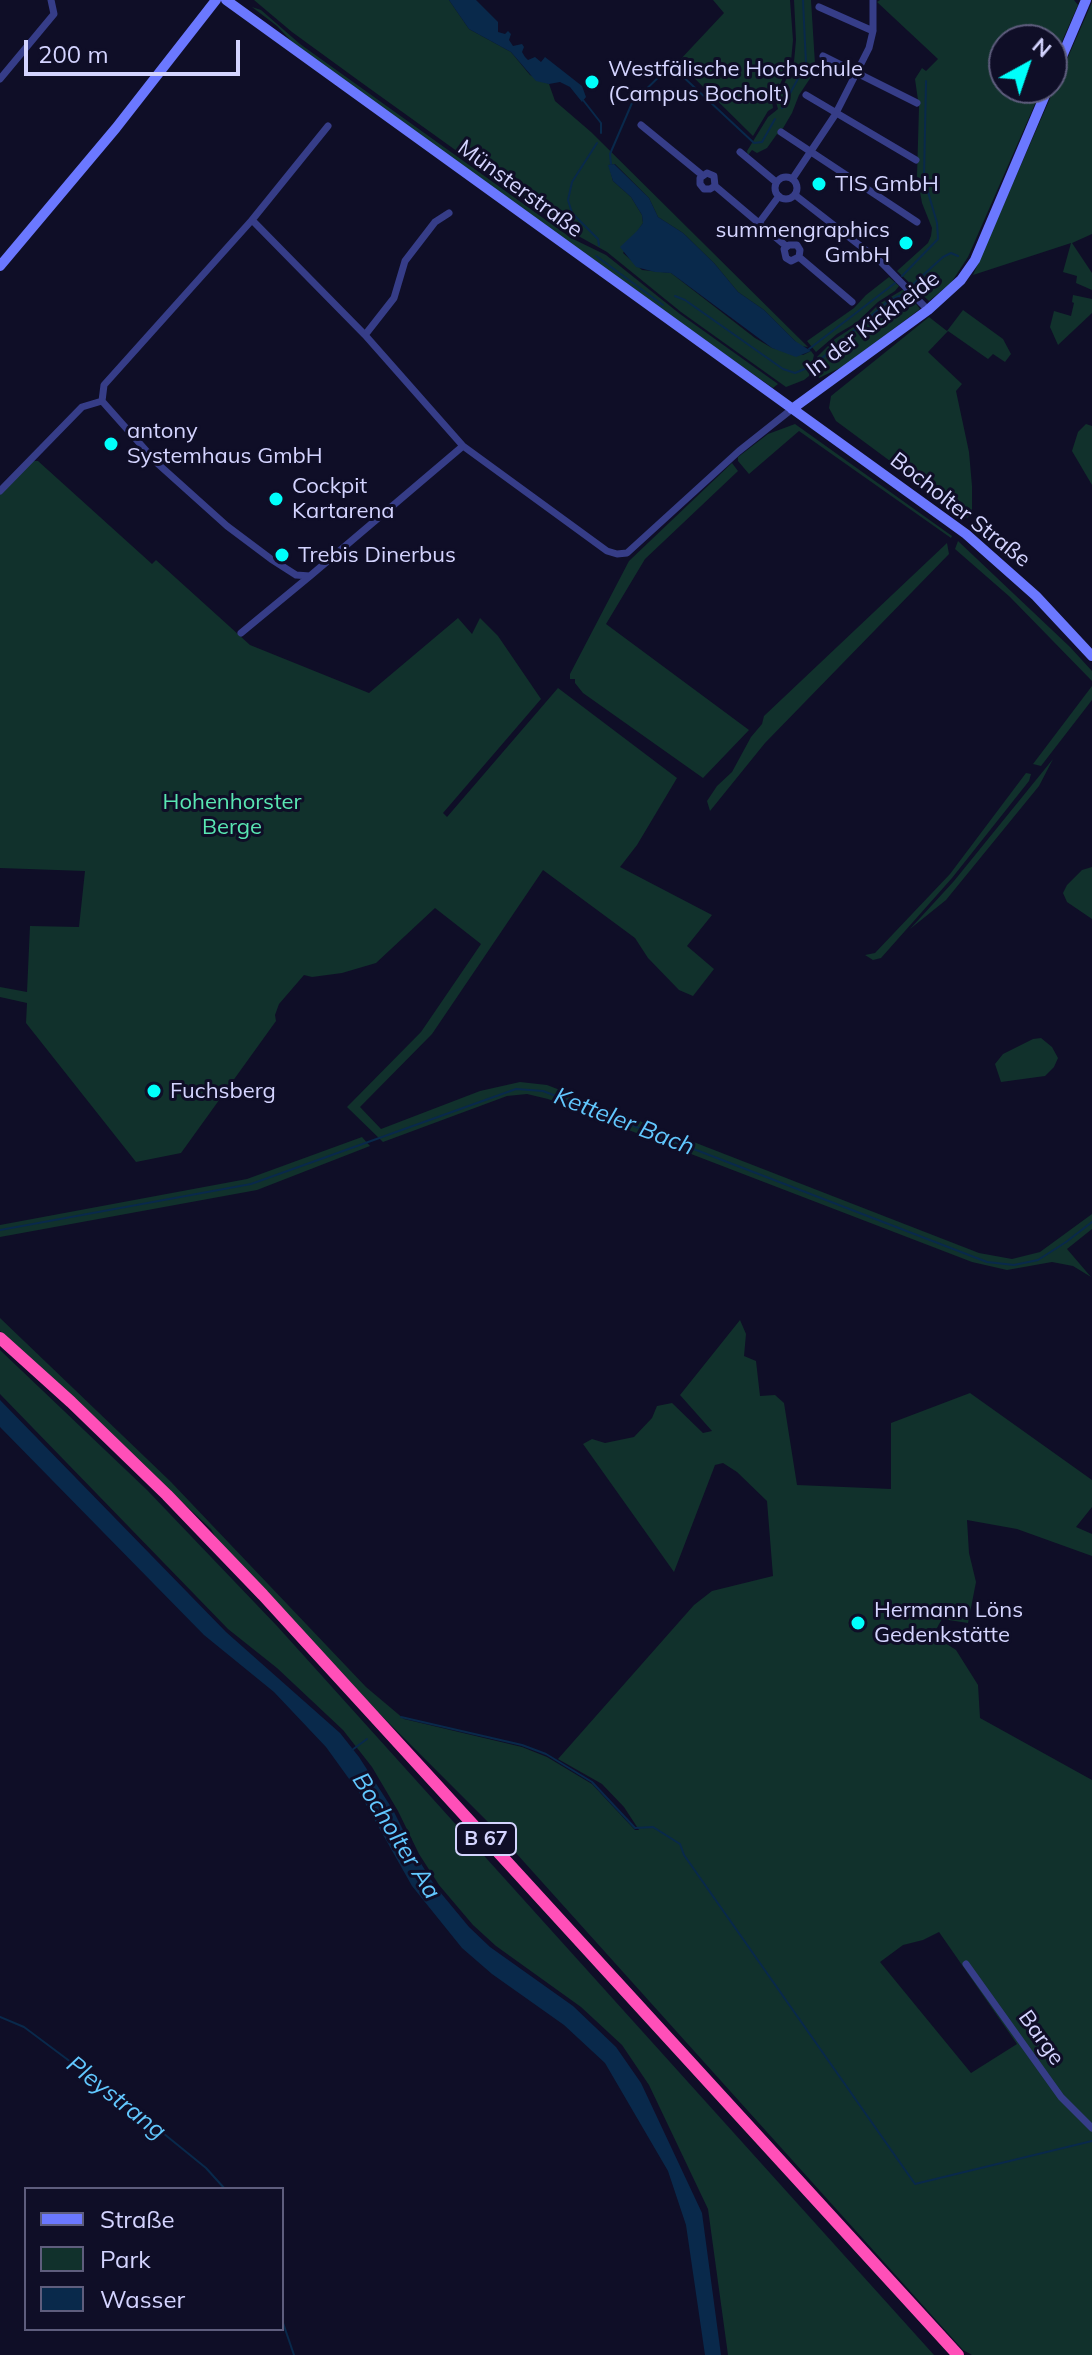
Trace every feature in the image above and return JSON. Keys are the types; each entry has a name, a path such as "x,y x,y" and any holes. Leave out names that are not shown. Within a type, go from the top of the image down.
{"highway":[{"name":"B 67","path":"0,1338 156,1484 263,1595 958,2355"},
{"name":"B 67","path":"0,1345 162,1499 259,1600 949,2355"}],"main road":[{"path":"0,266 116,128 216,0"},
{"name":"Münsterstraße","path":"226,0 792,409"},
{"path":"1068,39 1083,1"},
{"name":"In der Kickheide","path":"792,409 951,292 975,260 1041,104"},
{"name":"Bocholter Straße","path":"792,409 966,534 1036,596 1092,656"}],"street":[{"path":"0,79 54,14 51,0"},
{"path":"793,178 836,113 869,48 873,31 873,0"},
{"path":"819,7 873,31"},
{"path":"823,56 917,103"},
{"path":"806,95 916,160"},
{"path":"641,125 702,175 702,187 707,190 715,186 786,246 786,258 791,261 799,257 852,302"},
{"path":"310,576 296,575 227,526 158,464 102,401 104,385 109,377 252,220 328,126"},
{"path":"781,132 917,222"},
{"path":"740,152 776,182"},
{"path":"784,176 793,178 797,184 795,195 789,199 779,196 775,189 776,182 784,176"},
{"path":"795,195 881,262 928,310"},
{"path":"759,223 779,196"},
{"path":"365,335 394,298 405,261 435,222 449,213"},
{"path":"252,220 365,335 463,446 607,551 617,554 632,549 739,451 792,409"},
{"path":"0,491 82,407 102,401"},
{"path":"241,633 463,446"},
{"name":"Barge","path":"966,1964 1061,2097 1092,2128"}],"green space":[{"path":"254,0 449,0 469,29 511,52 530,75 549,84 555,101 591,132 808,347 800,346 764,310 738,292 683,233 658,217 649,198 615,164 609,165 613,181 631,197 642,215 643,223 623,253 642,270 671,273 772,348 803,355 811,351 814,355 809,376 786,387 681,312 607,252 564,228 292,32"},
{"path":"713,0 790,0 791,61 772,101 773,108 753,136 678,62 724,13"},
{"path":"794,0 811,0 813,74 779,135 767,148 757,153 752,150 748,155 747,151 768,117 778,109 776,102 794,62"},
{"path":"1074,0 1078,5 1068,28 1068,24 988,24 988,104 1035,104 968,257 951,283 929,301 897,271 928,243 931,236 932,228 922,203 917,176 919,107 915,79 922,68 926,71 938,59 877,2"},
{"path":"1092,2 1092,234 1072,243 1092,273 1092,290 1076,283 1077,276 1063,272 1071,243 973,275 1048,104 1068,104 1068,57"},
{"path":"252,7 261,10 300,44 571,238 606,255 680,314 778,384 773,388 677,321 296,46"},
{"path":"889,277 899,286 895,291 816,352 807,341 854,308"},
{"path":"904,289 920,309 844,366 819,378 815,372 817,357 879,304"},
{"path":"1073,295 1092,299 1092,313 1058,345 1050,327 1054,311 1071,316"},
{"path":"963,310 1003,339 1011,354 1005,362 993,354 988,359 948,331 928,352 962,384 956,391 969,452 972,486 972,515 967,518 836,421 829,408 831,396 929,317 947,331"},
{"path":"795,424 951,538 799,431 749,474 738,461 738,457 768,434"},
{"path":"1086,424 1092,426 1092,485 1072,451 1078,432"},
{"name":"Hohenhorster Berge","path":"32,461 38,461 152,564 156,560 250,645 369,693 458,618 472,634 480,618 498,636 541,699 443,813 447,817 558,688 677,778 637,845 620,867 712,915 687,946 714,969 693,996 679,990 648,958 635,938 543,870 432,1034 360,1107 381,1129 480,1091 520,1082 547,1085 979,1253 1012,1259 1040,1252 1092,1214 1092,1229 1067,1249 1091,1277 1073,1266 1052,1262 1007,1270 972,1262 548,1099 527,1094 507,1096 383,1142 347,1107 421,1032 481,944 435,908 376,963 342,973 312,977 304,975 279,1004 276,1021 181,1153 136,1162 26,1023 27,1003 0,997 0,987 27,992 30,926 79,927 85,871 0,868 0,494"},
{"path":"732,463 738,471 645,559 606,624 749,730 703,778 583,693 575,679 570,679 570,674 629,561"},
{"path":"958,541 1070,647 1092,671 1092,681 1010,597 955,549"},
{"path":"947,543 949,554 765,743 710,811 707,801 732,772 764,716"},
{"path":"1092,686 1092,700 1041,766 1033,764"},
{"path":"1053,759 1039,786 946,900 910,929 954,881"},
{"path":"1026,773 1031,774 1029,781 952,878 881,958 873,960 865,955 875,953 950,874"},
{"path":"1092,867 1092,919 1067,902 1063,893 1082,870"},
{"path":"1041,1038 1052,1047 1058,1058 1054,1067 1045,1076 1001,1082 995,1064 1003,1054"},
{"path":"362,1137 370,1146 257,1190 0,1237 0,1225 247,1179"},
{"path":"0,1318 171,1482 366,1687 404,1719 522,1747 547,1757 592,1784 635,1830 639,1830 624,1807 602,1784 558,1759 694,1605 712,1591 773,1576 767,1501 737,1472 723,1463 715,1465 674,1572 583,1444 592,1439 605,1443 634,1437 652,1418 657,1406 672,1403 703,1433 712,1431 680,1395 740,1320 746,1334 744,1356 756,1361 760,1396 775,1395 784,1403 797,1485 891,1489 891,1423 970,1393 1092,1480 1092,1507 1076,1527 1092,1534 1092,1556 1017,1529 967,1520 969,1553 976,1582 968,1623 942,1619 933,1635 956,1650 978,1685 980,1718 1092,1780 1092,2355 972,2355 963,2350 489,1823 378,1712 219,1543 211,1529 0,1331","holes":["939,1932 1017,2044 971,2073 880,1962 903,1945"]},
{"path":"0,1350 147,1490 277,1626 934,2355 728,2355 708,2209 649,2085 622,2045 581,2007 496,1946 473,1925 439,1885 372,1767 343,1730 277,1668 228,1629 0,1394"}],"water":[{"path":"449,0 476,0 498,22 498,32 505,34 508,31 513,46 522,44 522,52 528,60 535,57 541,62 545,57 582,86 586,97 582,102 570,87 560,82 549,84 536,81 511,52 469,29"},
{"path":"614,164 649,198 658,217 683,233 738,292 811,351 796,357 772,348 671,273 636,267 620,247 643,223 642,215 631,197 613,181 608,165"},
{"name":"Bocholter Aa","path":"0,1400 226,1632 340,1733 393,1810 435,1886 469,1927 490,1947 573,2006 616,2047 641,2083 702,2213 721,2355 705,2355 686,2225 668,2171 605,2063 564,2025 492,1974 462,1948 412,1886 360,1794 326,1747 274,1692 204,1635 0,1427"}],"waterway":[{"path":"782,108 806,64 803,0"},
{"path":"611,164 610,154 632,103 667,69 678,72 754,143 762,142 775,119"},
{"path":"902,276 938,239 937,223 924,178 926,81"},
{"path":"583,100 601,123 601,133"},
{"path":"597,143 572,182 568,200 572,213 598,239 599,245"},
{"path":"911,286 943,257 951,253 958,256"},
{"path":"596,256 663,305"},
{"path":"809,349 895,283"},
{"path":"821,359 887,302 905,293"},
{"path":"675,296 783,369 795,373 807,368"},
{"name":"Ketteler Bach","path":"0,1230 251,1184 516,1089 543,1091 987,1262 1014,1265 1038,1260 1092,1222"},
{"path":"401,1717 522,1745 546,1754 592,1782 635,1828 653,1827 680,1844 684,1855 915,2184 1092,2141"},
{"path":"352,1750 367,1739"},
{"name":"Pleystrang","path":"0,2017 24,2027 131,2107 206,2168 223,2187"},
{"name":"Pleystrang","path":"284,2326 294,2355"}],"place":[{"name":"Westfälische Hochschule (Campus Bocholt)","path":"592,82"},
{"name":"TIS GmbH","path":"819,184"},
{"name":"summengraphics GmbH","path":"906,243"},
{"name":"antony Systemhaus GmbH","path":"111,444"},
{"name":"Cockpit Kartarena","path":"276,499"},
{"name":"Trebis Dinerbus","path":"282,555"},
{"name":"Fuchsberg","path":"154,1091"},
{"name":"Hermann Löns Gedenkstätte","path":"858,1623"}]}
